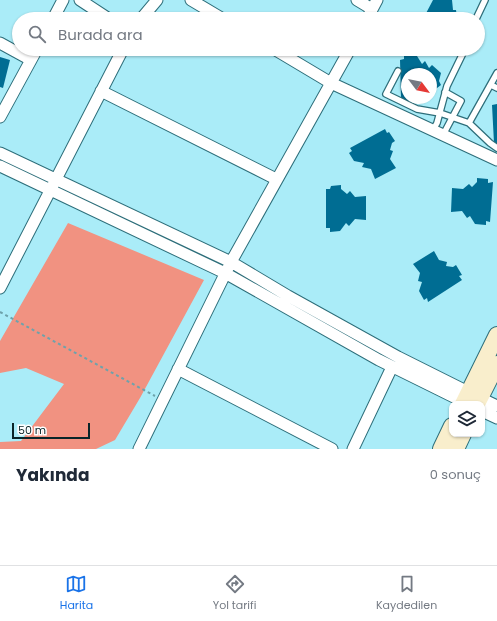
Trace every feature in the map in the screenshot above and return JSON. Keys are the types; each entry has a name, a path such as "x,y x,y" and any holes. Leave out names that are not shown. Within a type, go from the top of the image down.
{"street":[{"path":"57,12 63,0"},
{"path":"80,0 98,12"},
{"path":"147,12 157,0"},
{"path":"191,0 211,12"},
{"path":"357,0 372,9"},
{"path":"0,43 12,50"},
{"path":"24,56 31,60"},
{"path":"0,117 33,56"},
{"path":"0,288 119,56"},
{"path":"286,56 330,83 497,160"},
{"path":"139,449 225,273 346,56"},
{"path":"101,91 276,179"},
{"path":"0,153 56,181 231,262 315,312 398,357 470,401"},
{"path":"0,166 225,273 392,367 470,401"},
{"path":"472,401 497,335"},
{"path":"473,401 497,364"},
{"path":"353,449 392,367"},
{"path":"178,369 332,449"},
{"path":"485,404 497,406"},
{"path":"485,410 497,418"},
{"path":"441,449 449,432"},
{"path":"456,449 462,437"}],"lane":[{"path":"479,12 485,0"},
{"path":"433,130 440,114 445,92 462,56"},
{"path":"398,71 386,94 417,108 469,123 497,148"},
{"path":"469,123 497,73"},
{"path":"491,85 497,88"},
{"path":"443,135 461,101 445,92"}],"path":[{"path":"0,312 163,400"}],"shaded area":[{"path":"68,223 204,280 140,398 115,440 96,449 0,449 0,442 21,441 64,384 26,368 0,373 0,341"}],"building":[{"path":"433,0 452,0 453,10 456,10 456,12 427,12"},
{"path":"404,56 417,56 422,64 425,61 429,68 401,68 401,98 400,60 404,59"},
{"path":"0,57 10,60 3,88 0,87"},
{"path":"437,69 441,73 439,81 441,85 437,88"},
{"path":"497,104 497,145 494,143 492,105"},
{"path":"385,129 395,141 392,143 390,150 393,151 390,159 396,168 375,179 371,169 362,167 364,163 354,161 349,153 352,151 350,148"},
{"path":"477,178 488,179 488,183 493,182 490,222 486,221 486,225 475,224 470,216 467,218 462,211 451,212 452,188 463,189 469,184 472,187 477,182"},
{"path":"341,185 341,189 347,194 350,191 355,197 366,196 366,220 355,219 349,226 346,223 340,231 330,232 330,228 326,228 326,189 330,189 331,186"},
{"path":"434,251 439,260 447,262 446,266 453,267 456,265 462,275 459,276 462,280 428,302 427,298 424,300 419,291 422,282 418,281 420,273 413,264"}]}
